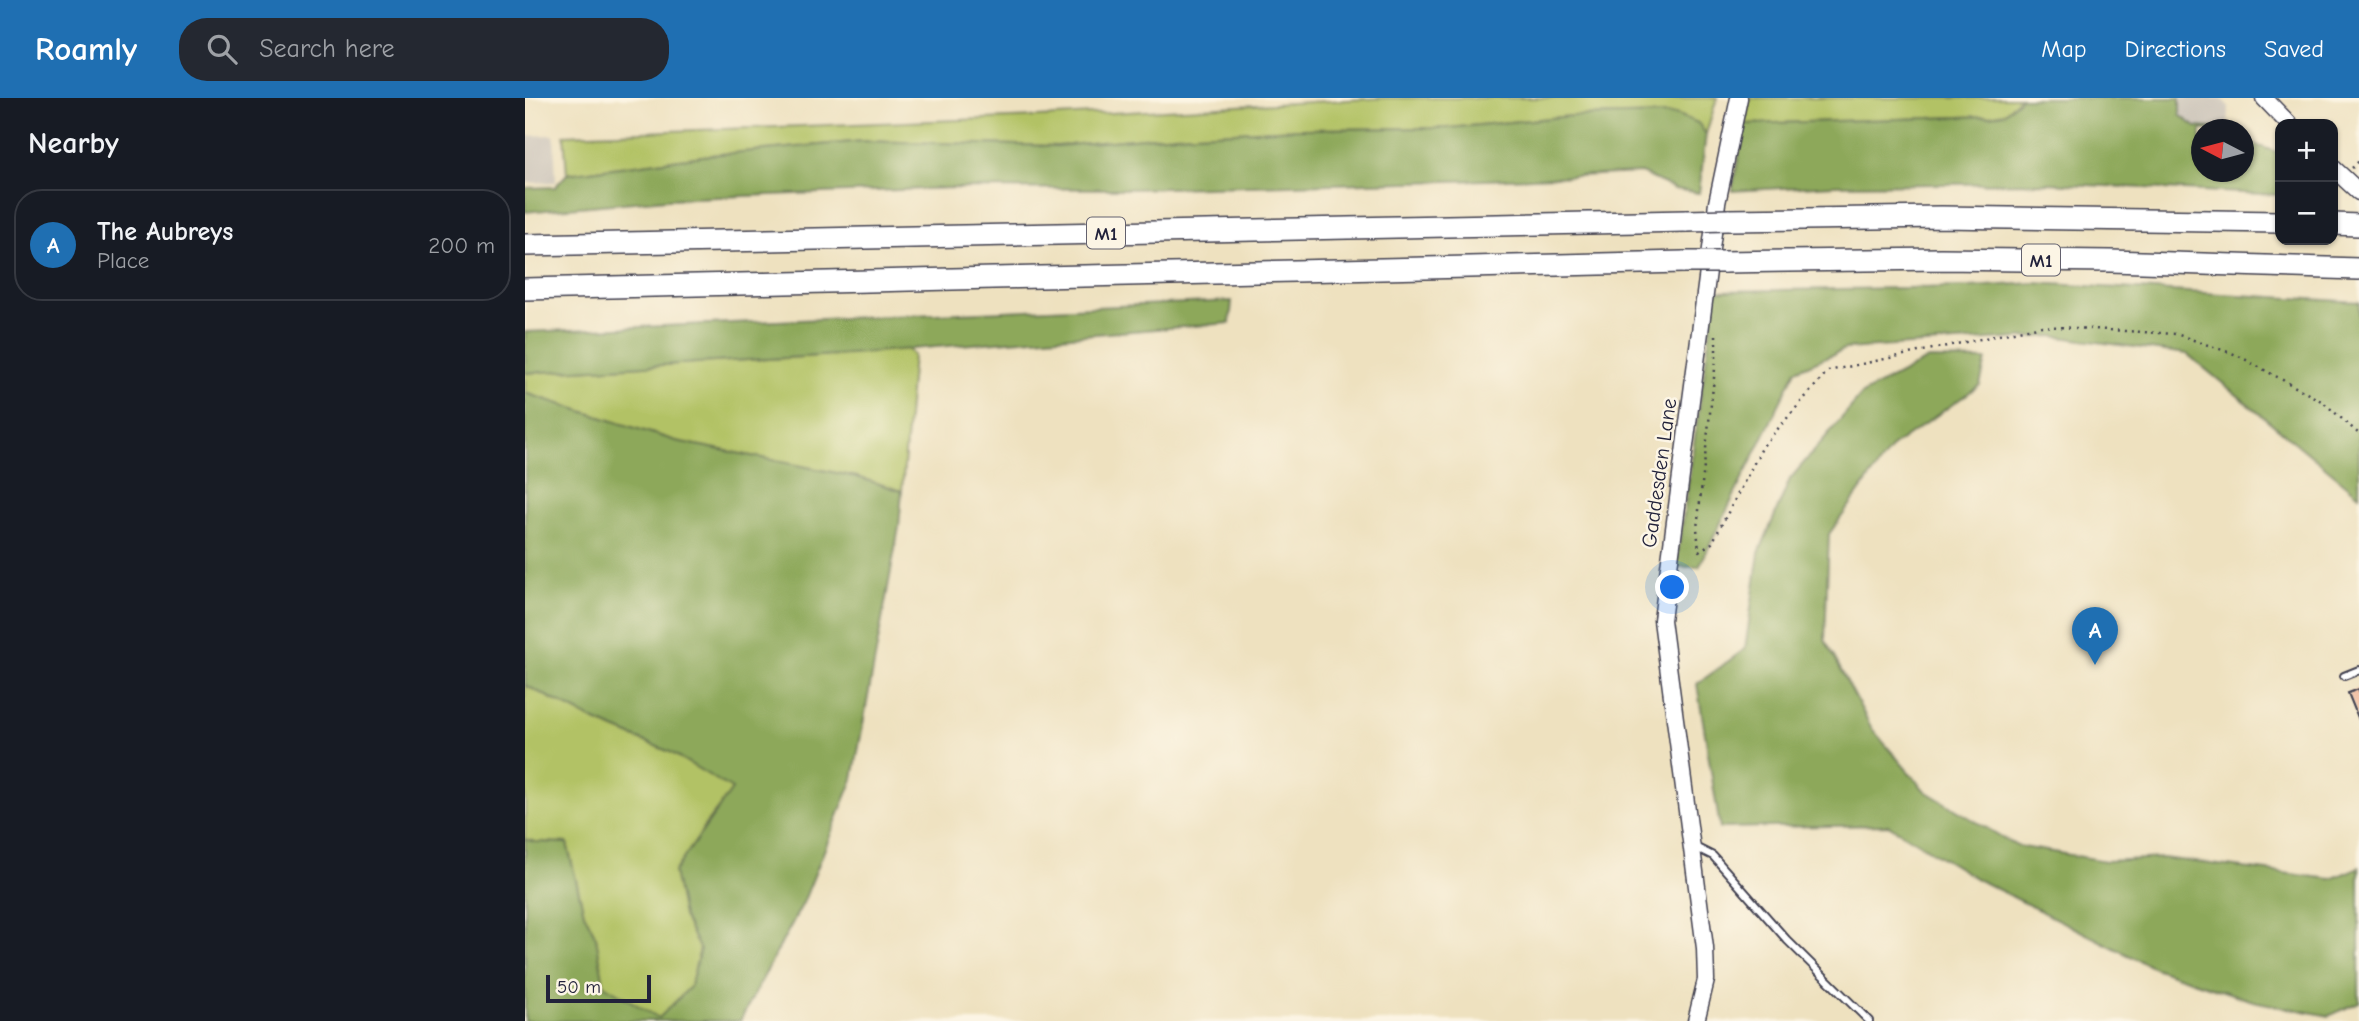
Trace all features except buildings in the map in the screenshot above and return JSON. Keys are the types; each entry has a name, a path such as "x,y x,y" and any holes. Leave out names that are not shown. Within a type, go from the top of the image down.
{"highway":[{"name":"M1","path":"525,245 1941,217 2275,222"},
{"path":"2338,224 2359,225"},
{"name":"M1","path":"525,289 1684,262 1941,259 2085,260 2359,269"}],"street":[{"name":"Gaddesden Lane","path":"1696,1021 1706,980 1705,947 1662,620 1717,204 1739,98"},
{"path":"2264,98 2284,119"},
{"path":"2338,173 2359,192"}],"lane":[{"path":"2344,676 2359,670"},
{"path":"1692,846 1713,856 1787,940 1869,1021"}],"path":[{"path":"1702,314 1715,328 1716,360 1697,528 1699,551 1712,543 1763,446 1828,371 2042,326 2176,334 2237,355 2323,402 2359,434"}],"shaded area":[{"path":"2180,98 2221,98 2229,107 2228,119 2191,119 2191,123 2179,115"},
{"path":"554,135 556,182 525,183 525,136"}],"green space":[{"path":"1384,98 1717,98 1706,134 1698,123 1676,114 1571,116 1448,128 1298,129 1175,135 1057,146 863,141 710,155 567,174 564,135 1038,117"},
{"path":"1750,98 2021,98 2005,113 1990,116 1745,124"},
{"path":"2021,98 2180,98 2180,115 2191,123 2191,182 2254,182 2254,144 2275,151 2275,195 2047,183 1834,185 1732,191 1745,124 1990,116 2005,113"},
{"path":"1676,114 1698,123 1706,134 1699,193 1675,189 1641,173 1486,180 1128,189 953,188 667,199 525,212 525,188 555,187 567,174 710,155 863,141 1058,146 1175,135 1298,129 1448,128 1571,116"},
{"path":"2035,283 2359,302 2359,495 2187,354 2052,336 1845,349 1796,370 1699,567 1676,567 1716,291 1969,287"},
{"path":"1232,301 1230,323 837,355 525,373 525,332"},
{"path":"907,348 913,355 902,491 857,477 676,441 525,393 525,373 837,355"},
{"path":"1928,359 1986,360 1980,385 1892,447 1829,534 1825,640 1872,729 1925,791 2017,846 2106,861 2163,858 2331,879 2359,867 2359,1002 2329,1016 2253,1001 2154,968 1979,880 1888,825 1720,828 1697,684 1745,649 1759,553 1790,479 1862,394"},
{"path":"525,393 676,441 857,477 902,491 899,527 853,779 803,903 740,1021 525,1021 525,839 567,843 584,913 596,937 604,985 659,1018 690,987 700,950 683,916 674,872 732,789 670,752 593,720 525,685"},
{"path":"525,685 593,720 670,752 733,789 704,826 695,844 683,916 700,950 690,987 659,1019 604,986 596,937 584,913 567,843 525,839"}],"place":[{"name":"The Aubreys","path":"2095,665"}]}
